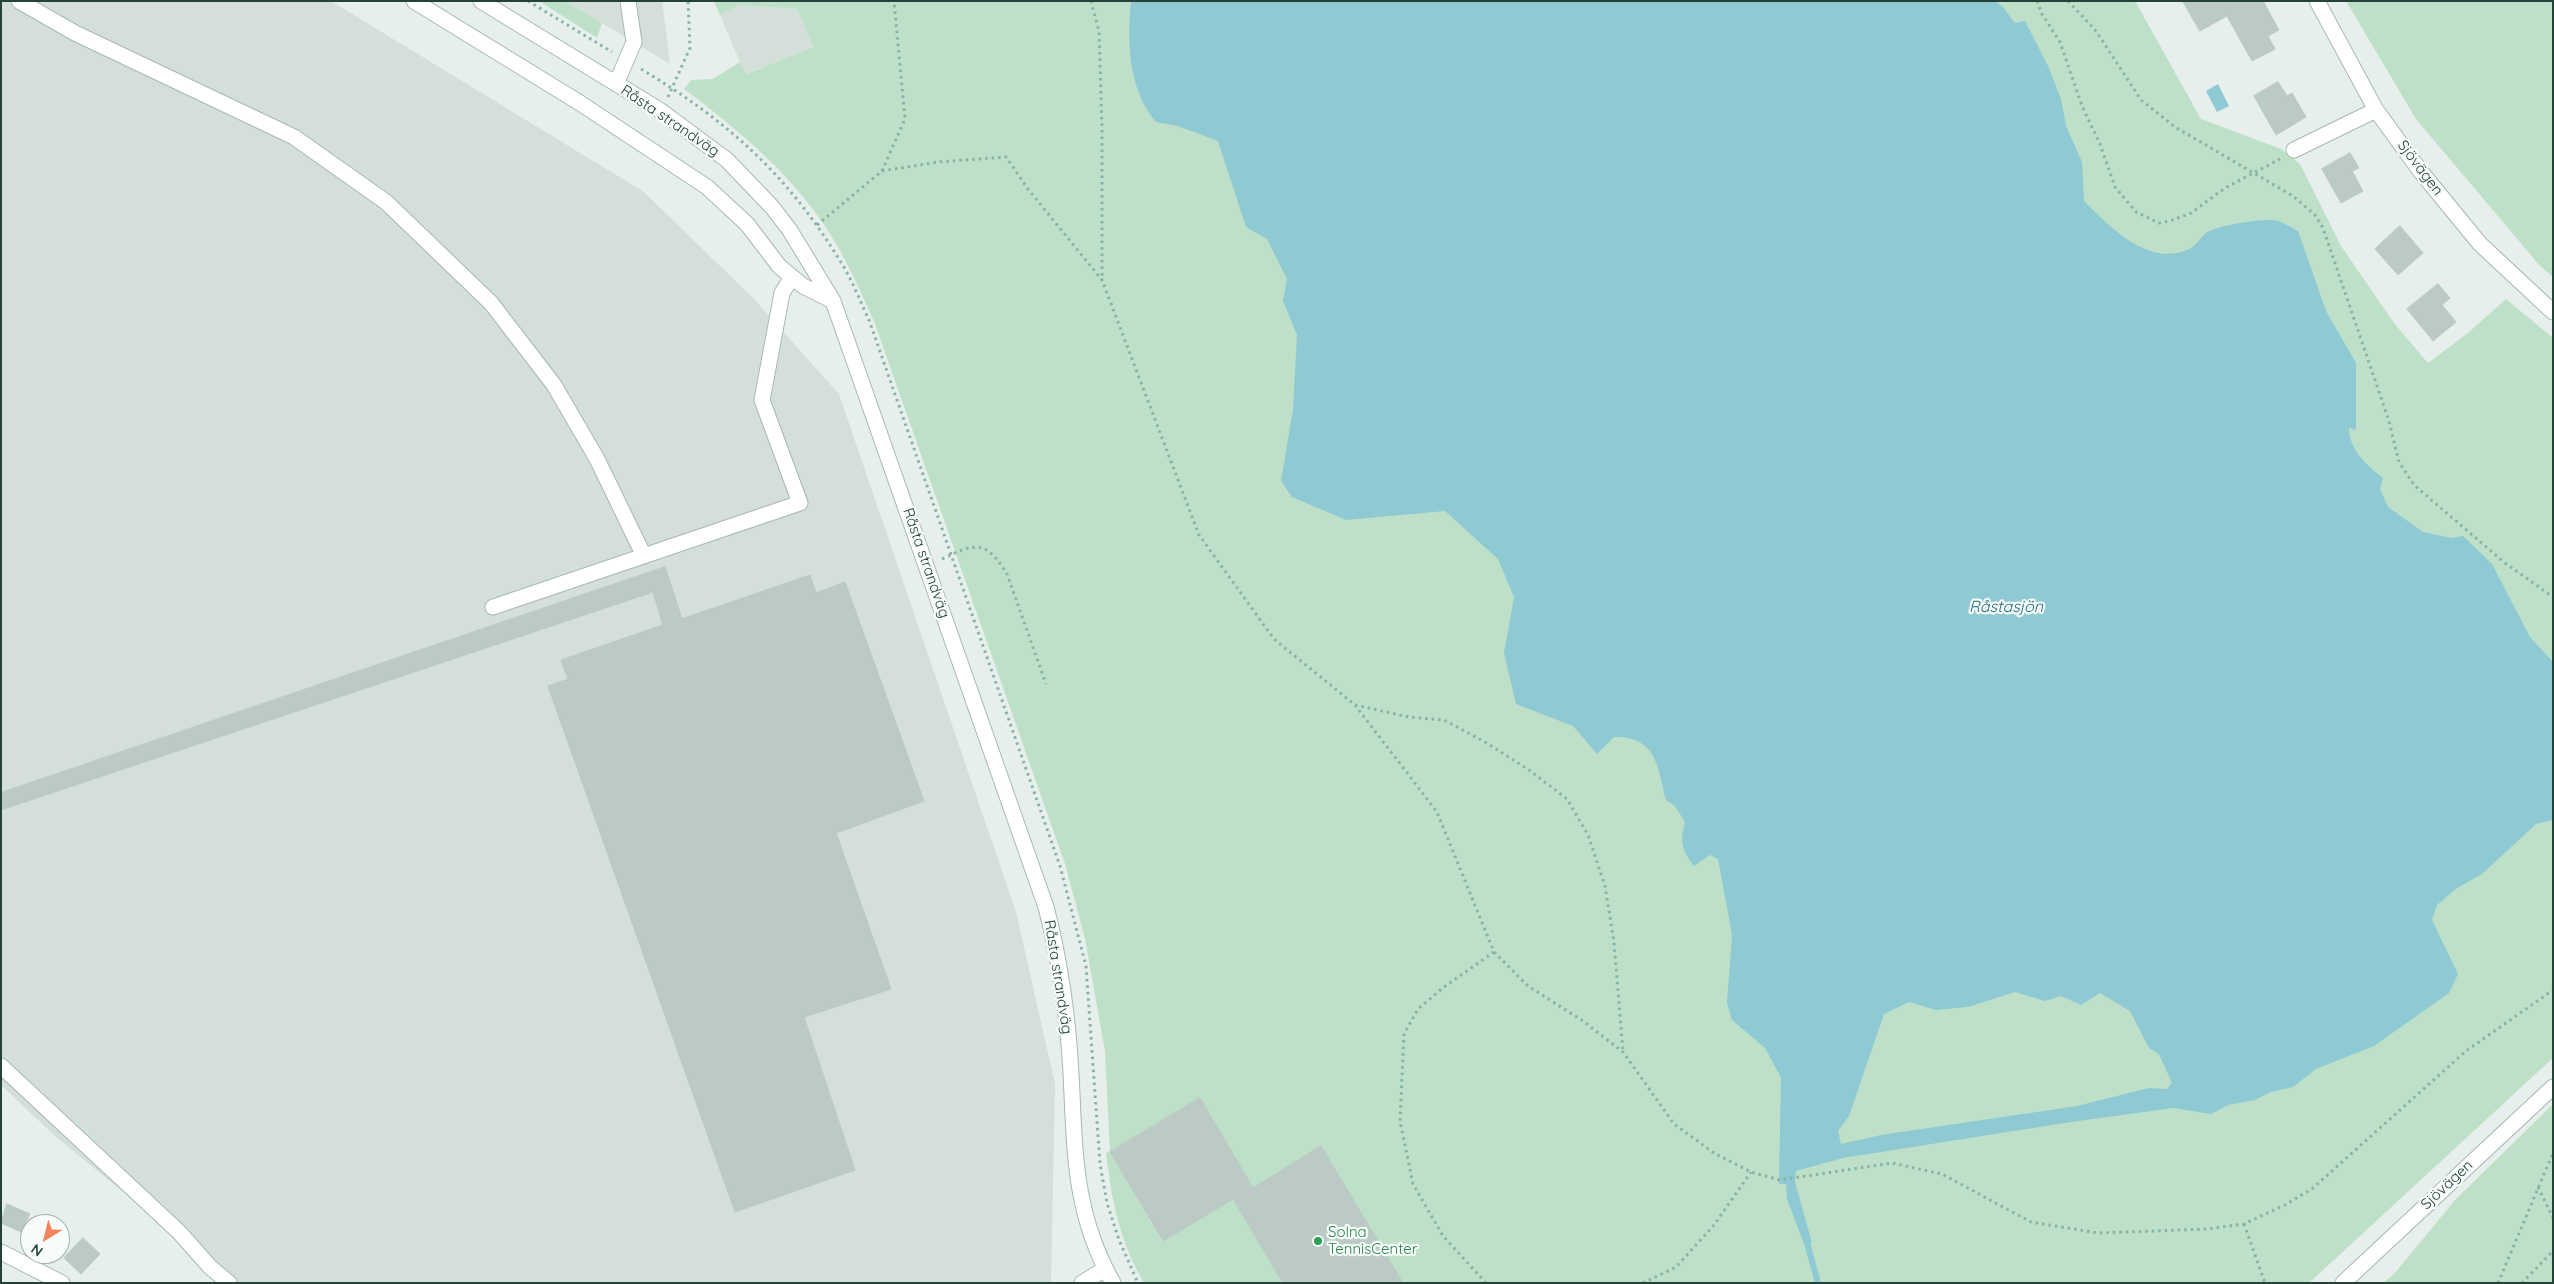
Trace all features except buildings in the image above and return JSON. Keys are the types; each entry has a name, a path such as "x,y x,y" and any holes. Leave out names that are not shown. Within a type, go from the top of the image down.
{"street":[{"path":"19,1 75,33 294,137 386,202 491,303 554,385 597,459 644,556"},
{"path":"414,1 572,98 707,187 747,224 779,266 803,286 832,301"},
{"name":"Råsta strandväg","path":"481,1 661,111 727,160 754,186 794,237 832,301 1034,868 1053,931 1066,1014 1076,1174 1082,1207 1105,1269 1113,1283"},
{"path":"616,84 634,42 628,1"},
{"name":"Sjövägen","path":"2317,1 2376,110 2421,172 2480,244 2553,312"},
{"path":"2294,150 2376,110"},
{"path":"493,607 800,503 762,400 782,293 792,277"},
{"path":"1,1066 179,1232 210,1267 229,1283"},
{"name":"Sjövägen","path":"2343,1283 2553,1088"},
{"path":"1,1252 62,1283"},
{"path":"1082,1283 1105,1269"}],"path":[{"path":"661,111 690,48 688,1"},
{"path":"817,225 882,171 905,119 894,1"},
{"path":"1091,1 1099,31 1102,128 1102,280"},
{"path":"2037,1 2042,14 2060,42 2082,106 2100,144 2115,188 2136,212 2159,223 2191,213 2225,188 2256,174 2294,150"},
{"path":"2068,1 2096,31 2141,100 2175,127 2293,196 2316,215 2323,228 2389,421 2399,462 2414,485 2505,563 2553,597"},
{"path":"882,171 938,162 1006,157 1028,189 1102,280 1199,535 1274,639 1355,705 1437,812 1494,952 1528,986 1583,1021 1623,1052 1674,1124 1714,1153 1751,1172 1780,1180 1892,1163 1942,1174 2031,1222 2098,1233 2150,1229 2206,1229 2244,1224 2287,1204 2313,1188 2466,1051 2553,990"},
{"path":"927,565 968,546 982,547 997,558 1007,574 1046,684"},
{"path":"1355,705 1410,716 1444,720 1492,746 1530,770 1567,800 1588,836 1605,886 1614,942 1623,1052"},
{"path":"1486,1283 1443,1236 1412,1184 1400,1121 1404,1034 1418,1009 1444,987 1494,952"},
{"path":"2498,1283 2553,1153"},
{"path":"1643,1283 1676,1267 1714,1225 1751,1172"},
{"path":"2538,1187 2553,1218"},
{"path":"2244,1224 2265,1283"},
{"path":"2522,1283 2553,1251"}],"shaded area":[{"path":"1,1 331,1 644,192 753,298 839,394 1016,912 1055,1084 1051,1283 234,1283 56,1137 1,1085"},
{"path":"565,1 662,1 670,64 634,42"},
{"path":"739,5 797,9 813,47 745,74 720,15"}],"green space":[{"path":"539,1 565,1 602,23 597,38"},
{"path":"714,1 2135,1 2201,119 2281,149 2300,164 2341,246 2394,323 2428,363 2468,333 2506,299 2553,338 2553,1058 2309,1283 1403,1283 1321,1147 1253,1188 1200,1099 1110,1152 1105,1051 1085,939 1065,864 875,324 839,249 810,206 778,169 742,135 684,89 691,80 713,79 740,62 746,74 813,47 797,9 739,5 720,15"},
{"path":"2346,1 2553,1 2553,277 2540,266 2416,119"},
{"path":"2553,1104 2553,1283 2383,1283 2395,1273 2455,1200"},
{"path":"1110,1152 1162,1241 1233,1199 1283,1283 1144,1283 1128,1251 1118,1220 1106,1153"}],"water":[{"name":"Råstasjön","path":"1131,1 1995,1 2002,6 2015,23 2025,21 2049,68 2061,99 2066,126 2082,162 2084,201 2118,233 2145,249 2159,253 2174,253 2191,248 2211,230 2238,223 2273,220 2298,231 2326,311 2356,363 2356,430 2349,428 2352,443 2365,462 2383,478 2380,489 2388,507 2423,532 2451,538 2463,536 2492,564 2530,637 2553,662 2553,820 2536,824 2482,874 2457,888 2437,905 2432,920 2458,974 2449,993 2374,1046 2316,1069 2293,1087 2271,1092 2255,1100 2228,1105 2211,1114 2173,1108 2071,1122 1843,1158 1796,1171 1795,1182 1812,1243 1804,1244 1787,1199 1786,1184 1779,1184 1781,1078 1765,1048 1732,1020 1727,1003 1732,935 1718,859 1710,855 1694,866 1690,860 1684,850 1682,840 1685,822 1675,806 1666,800 1657,765 1653,755 1647,748 1639,742 1628,738 1614,737 1597,754 1573,726 1516,704 1504,653 1514,597 1498,559 1445,511 1346,520 1292,497 1281,481 1293,409 1297,335 1283,301 1287,279 1267,239 1246,227 1218,141 1178,126 1156,122 1147,109 1140,95 1132,65 1129,33","holes":["2015,992 2045,1001 2061,996 2081,1005 2100,993 2130,1011 2149,1048 2159,1054 2172,1083 2167,1089 2149,1088 2077,1106 1881,1135 1841,1144 1838,1131 1849,1116 1884,1014 1909,1002 1936,1010 1968,1007"]},
{"path":"2218,84 2229,106 2217,112 2206,91"}],"waterway":[{"path":"1805,1236 1818,1283"}],"place":[{"name":"Solna TennisCenter","path":"1318,1241"}]}
